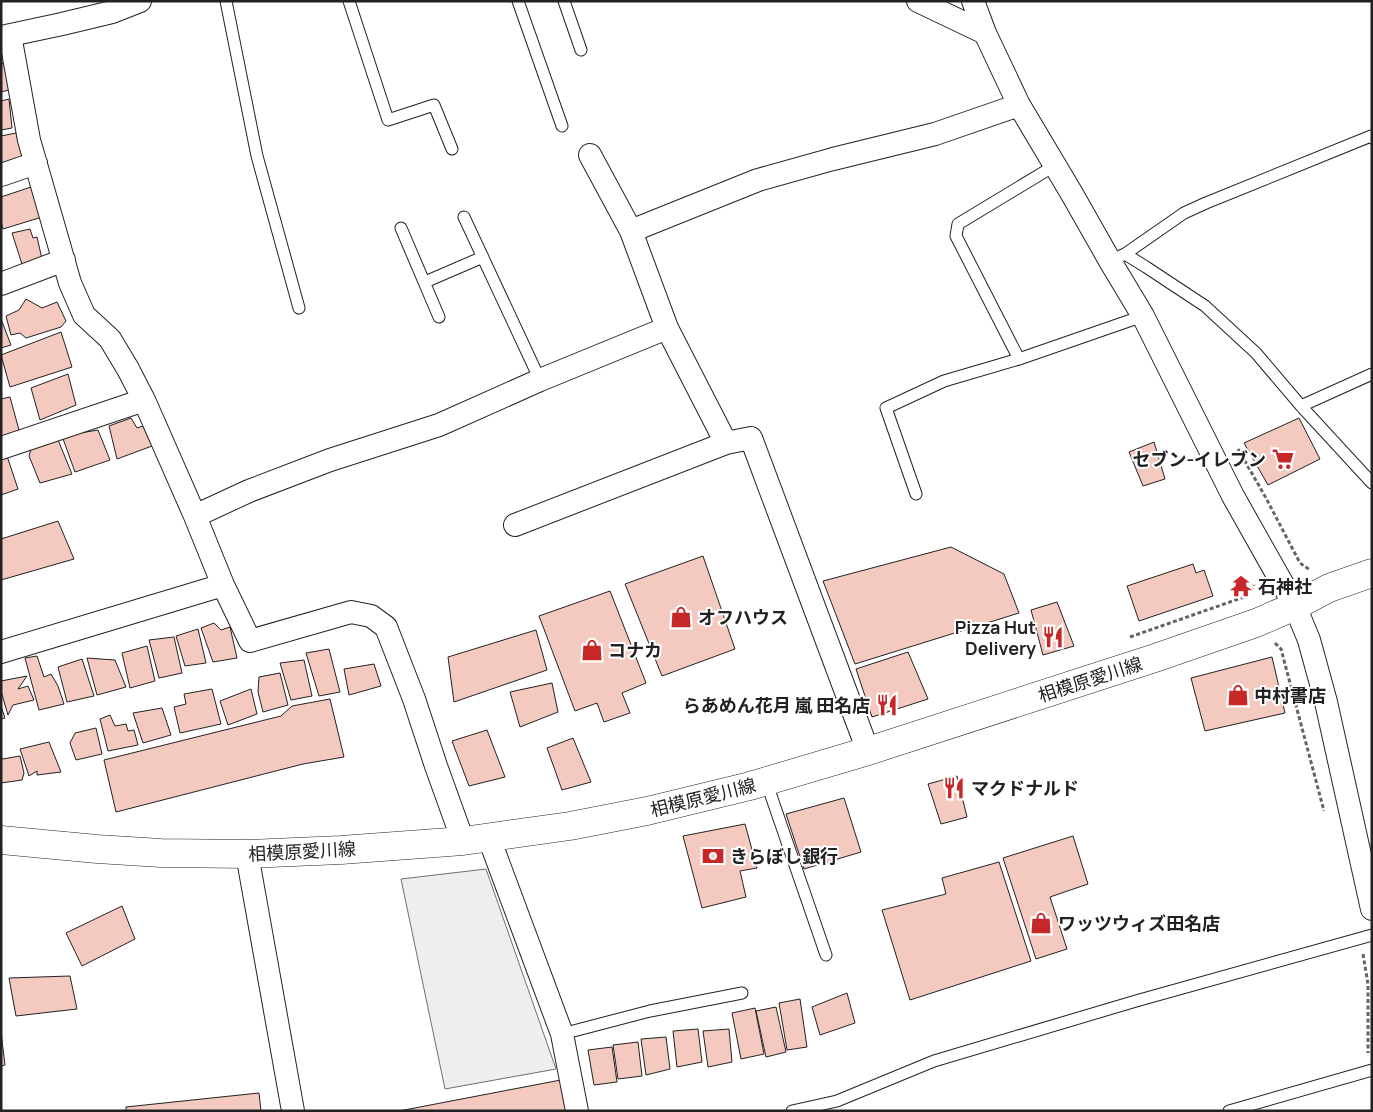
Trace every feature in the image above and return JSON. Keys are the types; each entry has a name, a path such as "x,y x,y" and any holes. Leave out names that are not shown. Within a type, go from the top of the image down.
{"main road":[{"name":"相模原愛川線","path":"1,840 162,853 247,854 341,850 476,839 570,826 637,813 766,781 868,751 1155,658 1256,622 1295,606 1329,588 1372,573"}],"street":[{"path":"140,1 112,12 5,36 29,140 70,283 84,315 110,339 128,368 195,516 223,585 250,641 351,612 371,616 386,627 414,699 436,766 476,839 562,1034 577,1111"},
{"path":"918,1 985,33"},
{"path":"973,1 985,33 1019,105 1054,166 1117,258 1143,316 1233,496 1295,606 1309,640 1326,702 1372,909"},
{"path":"631,231 758,180 935,134 1019,105"},
{"path":"590,155 631,231 668,328 726,443"},
{"path":"1,175 36,163"},
{"path":"1,284 64,260"},
{"path":"195,516 249,491 330,460 439,425 540,380 668,328"},
{"path":"1,448 144,400"},
{"path":"515,525 726,443 751,438 868,751"},
{"path":"1,652 223,585"},
{"path":"247,854 293,1111"}],"lane":[{"path":"226,1 258,156 299,308"},
{"path":"348,1 388,120 434,105 452,149"},
{"path":"518,1 562,126"},
{"path":"564,1 581,50"},
{"path":"1117,258 1184,213 1206,202 1371,136 1372,138"},
{"path":"1019,358 956,236 958,224 1054,166"},
{"path":"464,217 540,380"},
{"path":"400,228 439,317"},
{"path":"425,282 483,257"},
{"path":"1117,258 1146,267 1205,306 1256,353 1301,406 1372,483"},
{"path":"916,494 886,408 944,381 1143,316"},
{"path":"1301,406 1372,374"},
{"path":"766,781 826,955"},
{"path":"792,1111 837,1101 934,1061 1136,1001 1372,935"},
{"path":"562,1034 650,1011 742,993"},
{"path":"1229,1111 1371,1070"}],"path":[{"path":"1125,638 1247,596 1252,590 1256,579"},
{"path":"1281,649 1325,814"},
{"path":"1362,949 1368,984 1368,1060 1371,1070"}],"shaded area":[{"path":"486,869 556,1069 445,1089 401,879"}],"building":[{"path":"4,63 9,90 1,92 1,64"},
{"path":"9,99 12,128 1,130 1,101"},
{"path":"16,133 25,164 1,172 1,136"},
{"path":"31,187 42,217 3,229 1,222 1,197"},
{"path":"30,229 33,238 37,237 42,259 22,264 12,233"},
{"path":"26,299 42,308 57,302 66,321 61,327 26,338 20,333 11,335 6,316 19,310"},
{"path":"1,319 11,345 1,348"},
{"path":"61,332 72,367 10,387 1,355"},
{"path":"68,374 76,405 40,420 31,388"},
{"path":"10,397 19,430 1,438 1,399"},
{"path":"131,418 137,428 143,426 152,446 117,459 109,426"},
{"path":"1299,418 1320,459 1268,485 1244,443"},
{"path":"98,430 110,460 75,472 62,436"},
{"path":"56,435 72,474 40,483 29,456 33,442"},
{"path":"1154,442 1165,479 1143,486 1129,452"},
{"path":"7,456 18,489 1,495 1,458"},
{"path":"58,521 74,559 1,580 1,539"},
{"path":"951,547 1004,574 1019,613 855,664 823,581"},
{"name":"オフハウス","path":"703,556 735,649 662,676 625,584"},
{"path":"1193,564 1196,573 1204,570 1213,596 1139,621 1127,586"},
{"name":"コナカ","path":"610,591 646,683 622,693 630,713 604,722 597,703 575,711 539,616"},
{"path":"1057,602 1074,646 1043,655 1031,610"},
{"path":"214,623 221,630 230,627 237,658 213,662 201,628"},
{"path":"198,629 206,663 185,666 176,636"},
{"path":"536,630 547,670 454,702 448,657"},
{"path":"174,637 182,673 159,678 149,640"},
{"path":"147,646 155,681 130,688 122,653"},
{"path":"329,649 340,692 319,696 306,653"},
{"path":"908,652 928,699 872,717 856,669"},
{"path":"37,656 44,677 51,674 58,686 64,704 39,710 25,658"},
{"name":"中村書店","path":"1272,657 1285,713 1205,731 1191,678"},
{"path":"87,658 115,660 126,687 97,695"},
{"path":"82,659 94,696 67,702 58,667"},
{"path":"304,660 312,696 291,700 280,663"},
{"path":"374,664 381,686 349,695 344,669"},
{"path":"280,673 288,705 263,712 258,692 259,677"},
{"path":"27,676 18,689 28,686 34,700 13,705 8,715 1,691 1,681"},
{"path":"552,683 558,712 520,727 510,692"},
{"path":"212,689 221,724 180,733 174,707 186,704 184,694"},
{"path":"251,689 257,714 228,725 220,701"},
{"path":"330,699 344,757 303,764 116,812 104,760 281,716 292,706"},
{"path":"1,706 5,718 1,719"},
{"path":"162,708 171,735 143,743 133,713"},
{"path":"110,715 115,726 126,724 128,731 134,730 138,745 108,751 100,719"},
{"path":"96,728 102,754 76,760 70,743 75,733"},
{"path":"487,730 505,777 469,786 452,741"},
{"path":"573,738 591,782 562,790 547,748"},
{"path":"49,742 61,772 37,775 37,771 29,776 20,749"},
{"path":"20,756 24,773 22,780 1,783 1,757 3,759"},
{"path":"957,776 967,817 941,824 928,784"},
{"path":"844,798 861,852 804,869 786,814"},
{"path":"745,824 757,868 740,871 746,897 702,908 683,836"},
{"name":"ワッツウィズ田名店","path":"1073,836 1088,884 1050,897 1067,949 1036,959 1003,858"},
{"path":"999,862 1031,961 910,1000 882,910 946,894 942,878"},
{"path":"122,906 135,939 82,966 66,933"},
{"path":"70,976 77,1009 16,1016 9,978"},
{"path":"847,993 855,1023 820,1035 812,1007"},
{"path":"800,999 807,1047 787,1050 779,1003"},
{"path":"776,1007 786,1052 766,1057 756,1011"},
{"path":"755,1008 764,1054 741,1059 732,1013"},
{"path":"698,1029 702,1062 677,1067 673,1031"},
{"path":"729,1029 732,1062 708,1067 703,1031"},
{"path":"1,1032 5,1065 1,1066"},
{"path":"666,1037 670,1069 646,1075 641,1039"},
{"path":"638,1042 642,1076 618,1079 613,1045"},
{"path":"612,1047 617,1082 594,1085 588,1050"},
{"path":"566,1079 571,1111 399,1111"},
{"path":"259,1093 261,1111 126,1111 126,1107"}],"place":[{"name":"セブン-イレブン","path":"1283,459"},
{"name":"石神社","path":"1241,586"},
{"name":"オフハウス","path":"681,617"},
{"name":"Pizza Hut Delivery","path":"1053,637"},
{"name":"コナカ","path":"592,650"},
{"name":"中村書店","path":"1238,695"},
{"name":"らあめん花月 嵐 田名店","path":"887,705"},
{"name":"マクドナルド","path":"954,788"},
{"name":"きらぼし銀行","path":"713,856"},
{"name":"ワッツウィズ田名店","path":"1041,923"}]}
